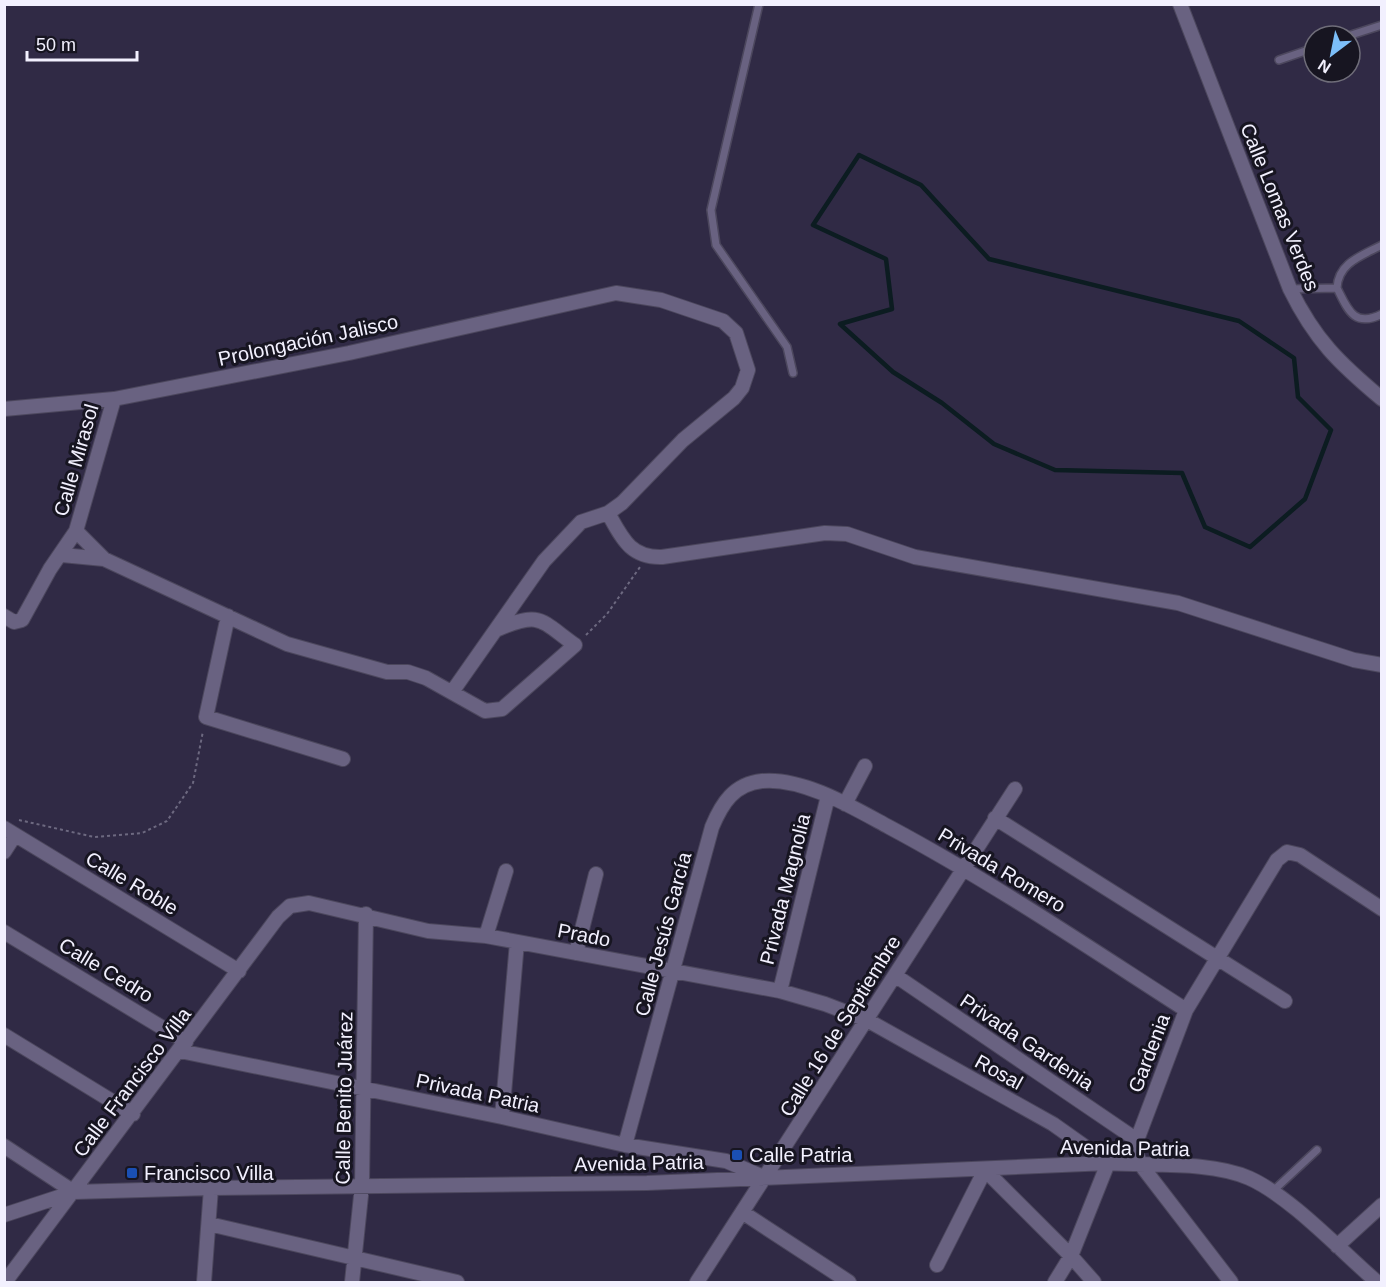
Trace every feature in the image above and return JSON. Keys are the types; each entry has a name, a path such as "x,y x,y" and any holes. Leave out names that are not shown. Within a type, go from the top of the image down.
{"street":[{"name":"Calle Lomas Verdes","path":"1180,4 1290,289 1306,322 1330,354 1382,399"},
{"name":"Prolongación Jalisco","path":"10,409 114,399 349,353 616,293 661,300 723,321 736,333 748,370 742,388 734,398 682,440 622,502 608,513"},
{"name":"Calle Mirasol","path":"4,616 18,622 25,616 50,569 62,555 76,531 114,399"},
{"path":"4,422 10,409"},
{"path":"452,692 498,629 508,609 544,561 580,522 608,513 624,540 635,552 647,557 825,533 848,534 915,557 1178,603 1354,660 1382,665"},
{"path":"76,531 104,559"},
{"path":"62,555 104,559 286,644 387,672 408,672 452,692 485,711 502,709 575,645 543,622 531,618 498,629"},
{"path":"228,616 206,717 342,759"},
{"path":"845,804 865,766"},
{"name":"Calle Jesús García","path":"625,1145 719,810 729,796 745,785 764,781 787,783"},
{"name":"Privada Romero","path":"787,783 845,804 963,866 1186,1010"},
{"name":"Calle 16 de Septiembre","path":"697,1282 896,976 963,866 1015,789"},
{"name":"Privada Magnolia","path":"780,992 828,796"},
{"path":"996,818 1285,1001"},
{"path":"4,852 10,832"},
{"name":"Calle Roble","path":"10,832 239,971"},
{"name":"Gardenia","path":"1141,1165 1136,1153 1137,1140 1186,1010 1215,958 1277,860 1287,852 1300,855 1382,909"},
{"path":"486,936 506,871"},
{"path":"576,953 596,874"},
{"name":"Prado","path":"290,906 309,903 366,914 428,931 486,936 780,992 825,1004 867,1020"},
{"name":"Calle Francisco Villa","path":"5,1282 133,1114 278,917 290,906"},
{"name":"Calle Benito Juárez","path":"352,1282 362,1186 366,1089 366,914"},
{"name":"Calle Cedro","path":"4,932 183,1046"},
{"path":"502,1117 517,942"},
{"name":"Privada Gardenia","path":"896,976 1137,1140"},
{"name":"Rosal","path":"867,1020 1053,1124 1108,1163"},
{"path":"4,1035 133,1114"},
{"name":"Privada Patria","path":"183,1046 366,1089 625,1145 726,1161 766,1178"},
{"path":"4,1146 74,1192"},
{"path":"1055,1282 1071,1256 1108,1163"},
{"name":"Avenida Patria","path":"4,1215 74,1192 211,1188 647,1183 1108,1163 1218,1171 1248,1178 1272,1192 1376,1282"},
{"path":"1141,1165 1231,1282"},
{"path":"937,1265 985,1170 1094,1282"},
{"path":"204,1282 211,1188"},
{"path":"1337,1246 1382,1205"},
{"path":"742,1212 849,1282"},
{"path":"209,1224 457,1282"}],"lane":[{"path":"759,4 711,210 716,245 787,347 793,373"},
{"path":"1362,31 1382,25"},
{"path":"1279,60 1302,52"},
{"path":"1382,244 1344,266 1337,276 1336,288 1348,311 1358,319 1370,320 1382,314"},
{"path":"1290,289 1336,288"},
{"path":"1272,1192 1317,1150"}],"path":[{"path":"575,645 607,614 647,557"},
{"path":"16,819 94,837 142,833 167,821 193,783 206,717"}],"waterway":[{"path":"859,155 921,185 989,259 1239,321 1294,358 1298,397 1331,430 1305,499 1250,547 1205,527 1182,473 1055,470 994,444 942,403 893,372 840,324 892,309 886,259 813,225 859,155"}],"place":[{"name":"Calle Patria","path":"737,1155"},
{"name":"Francisco Villa","path":"132,1173"}]}
